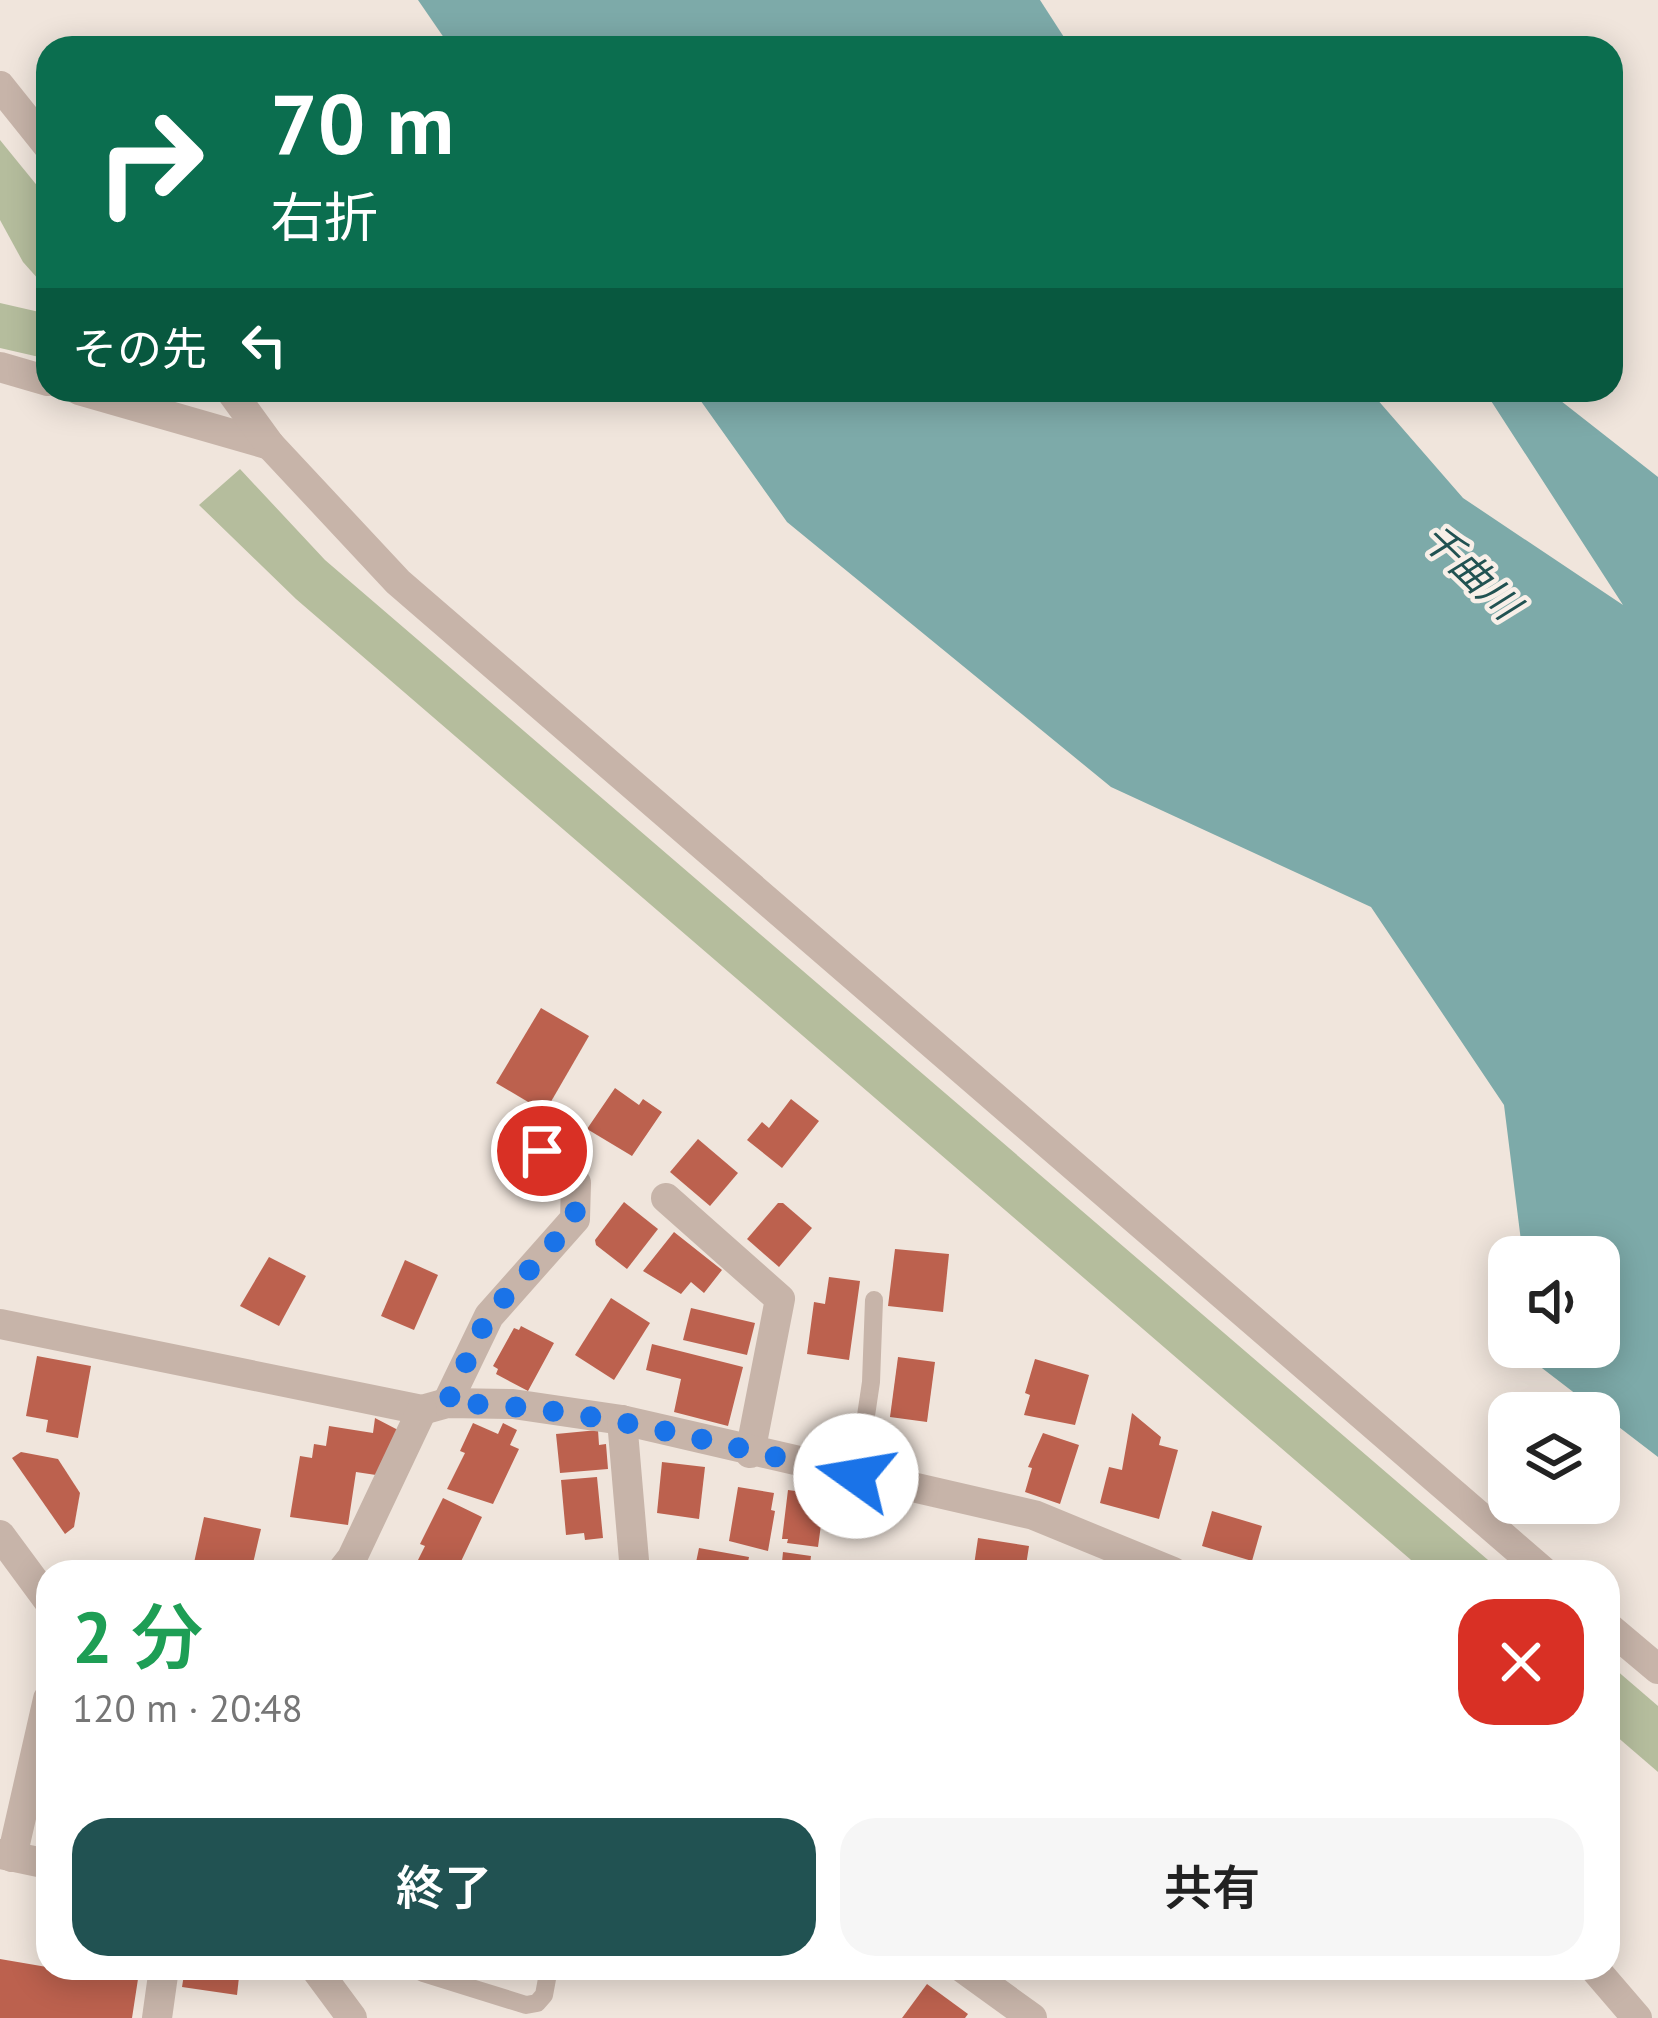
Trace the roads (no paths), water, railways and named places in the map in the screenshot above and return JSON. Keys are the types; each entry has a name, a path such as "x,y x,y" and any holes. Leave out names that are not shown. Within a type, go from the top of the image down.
{"street":[{"path":"0,86 36,131"},
{"path":"0,367 36,378"},
{"path":"120,402 271,446"},
{"path":"239,402 271,446 398,582 1530,1560"},
{"path":"348,1560 488,1316 575,1219 576,1183 542,1151"},
{"path":"665,1198 780,1299 750,1453"},
{"path":"0,1324 435,1407 513,1404 622,1420 1034,1516 1143,1560"},
{"path":"622,1420 634,1560"},
{"path":"0,1534 36,1584"},
{"path":"1620,1637 1658,1670"},
{"path":"36,1744 6,1856 36,1862"},
{"path":"157,2018 162,1980"},
{"path":"324,1980 352,2018"},
{"path":"980,1980 1032,2018"},
{"path":"1604,1980 1637,2018"}],"lane":[{"path":"856,1476 871,1382 874,1300"},
{"path":"448,1980 526,2005 544,1995 547,1980"}],"water":[{"path":"418,0 1040,0 1063,36 443,36"},
{"name":"千曲川","path":"702,402 1379,402 1463,498 1623,605 1492,402 1562,402 1658,477 1658,1457 1620,1428 1620,1392 1573,1392 1542,1368 1620,1368 1620,1236 1520,1236 1504,1105 1371,907 1111,787 787,522"}]}
